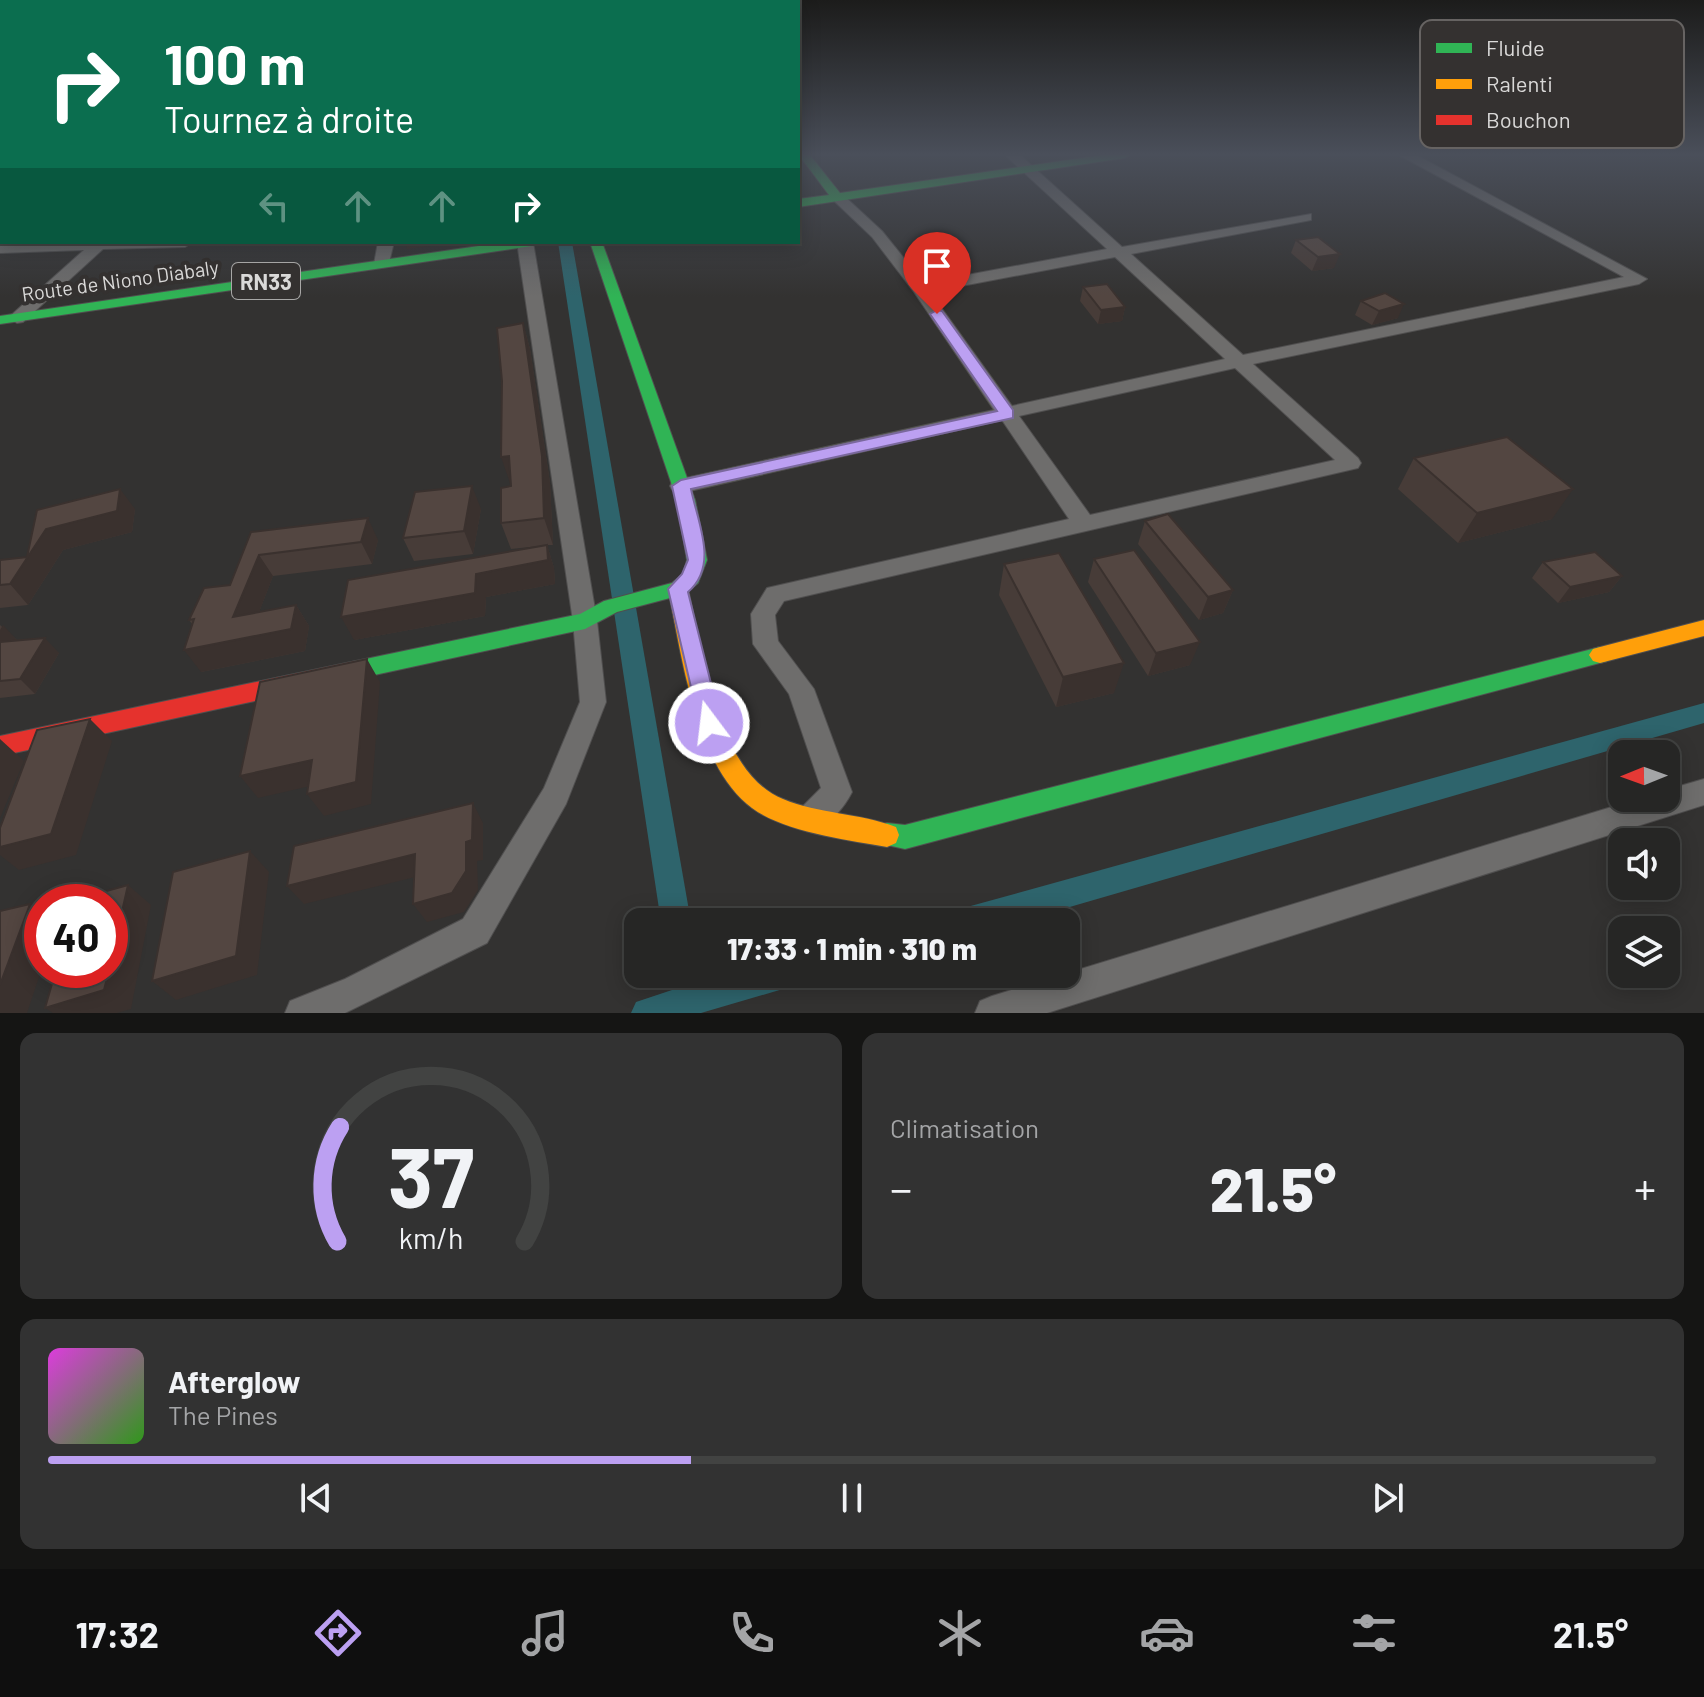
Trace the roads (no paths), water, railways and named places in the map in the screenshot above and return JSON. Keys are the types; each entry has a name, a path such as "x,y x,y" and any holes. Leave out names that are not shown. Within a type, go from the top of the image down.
{"street":[{"path":"843,202 877,234 920,289 1083,522"},
{"path":"812,818 837,792 801,689 766,644 763,614 776,594 1351,463 1065,202"},
{"path":"681,486 1240,361 1639,279 1495,202"},
{"path":"920,289 1306,217"},
{"path":"0,248 81,244"},
{"path":"8,319 100,244"},
{"path":"382,264 386,244"},
{"name":"Route de Niono Diabaly","path":"8,319 512,244"},
{"path":"302,1013 355,992 475,931 556,795 593,702 598,614 525,244"},
{"path":"0,746 598,614 678,589 691,578 697,560 681,486 597,244"},
{"path":"678,589 709,723 732,770 761,801 847,829 905,837 1704,628"},
{"path":"992,1013 1704,792"}],"waterway":[{"path":"565,244 674,908"},
{"path":"1016,908 1704,713"},
{"path":"687,988 689,1001"},
{"path":"689,1001 734,988"},
{"path":"647,1013 689,1001"}]}
